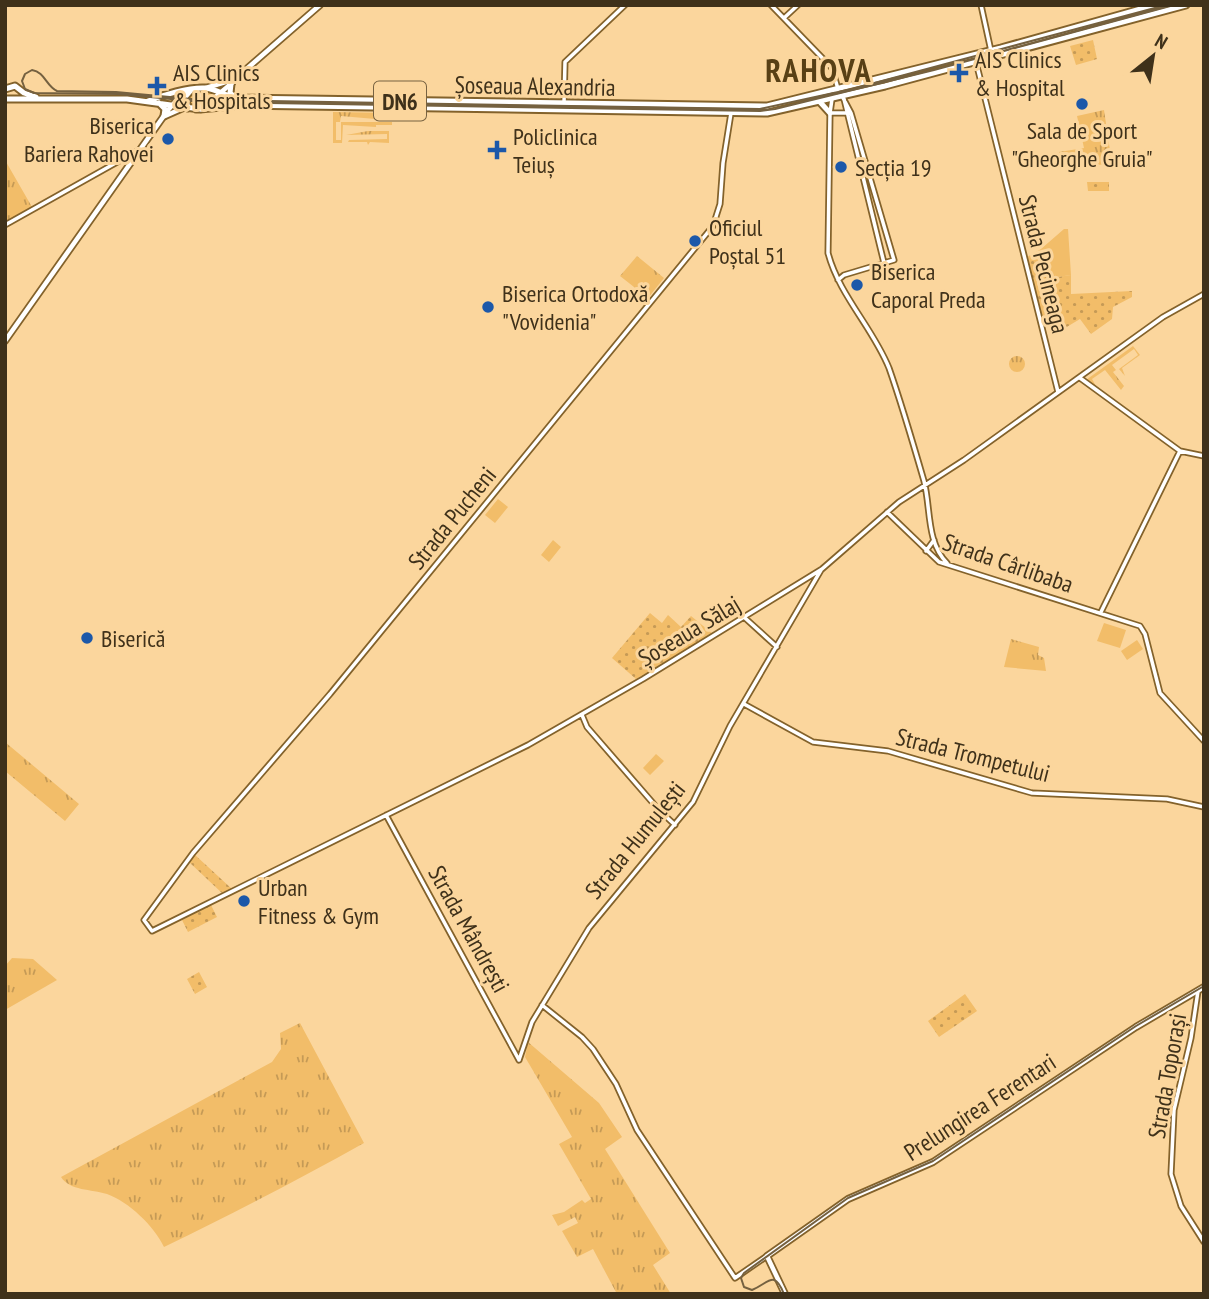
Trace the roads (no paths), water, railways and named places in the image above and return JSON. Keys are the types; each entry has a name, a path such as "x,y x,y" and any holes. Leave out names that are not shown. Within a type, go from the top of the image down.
{"main road":[{"path":"198,109 220,94 320,5"},
{"name":"DN6","path":"838,89 991,51 1154,5"},
{"name":"DN6","path":"832,99 844,98 1186,5"},
{"path":"206,88 233,81"},
{"path":"233,81 230,93 236,98"},
{"name":"Șoseaua Alexandria","path":"7,88 14,85 29,96 41,99"},
{"name":"DN6","path":"7,88 9,99"},
{"name":"Șoseaua Alexandria","path":"148,101 165,94 206,88 236,98 766,106 838,89"},
{"path":"9,99 19,89"},
{"path":"190,90 202,99 198,109"},
{"path":"5,341 172,105 190,90"},
{"path":"164,116 186,108 184,99 190,90"},
{"name":"Șoseaua Alexandria","path":"9,99 148,101 198,109 242,105 731,113 775,112 832,99"},
{"path":"820,102 830,113"},
{"path":"159,103 165,109 164,116"},
{"name":"Prelungirea Ferentari","path":"767,1256 845,1201 933,1162 1126,1033 1204,987"},
{"path":"772,1265 774,1253"},
{"path":"767,1256 785,1294"}],"street":[{"path":"564,111 565,62 625,5"},
{"path":"771,5 832,68 838,89 848,103 894,260 844,275 838,281"},
{"path":"784,18 798,5"},
{"path":"981,5 991,51"},
{"path":"1154,5 1155,14"},
{"name":"Strada Pecineaga","path":"976,62 1058,392"},
{"path":"838,89 832,99 830,113 827,244 838,281 887,363 925,485 934,540 947,563"},
{"path":"844,98 884,263"},
{"name":"Strada Pucheni","path":"152,931 144,920 193,853 338,685 713,226 720,204 731,113"},
{"path":"830,113 847,113"},
{"path":"852,136 858,135"},
{"path":"5,225 136,150 141,151"},
{"path":"859,166 866,164"},
{"path":"870,206 878,204"},
{"name":"Șoseaua Sălaj","path":"152,931 515,751 582,715 744,618 822,569 887,512 1163,317 1204,295"},
{"path":"1079,377 1180,451 1204,456"},
{"path":"1101,612 1180,451"},
{"name":"Strada Cârlibaba","path":"887,512 939,562 1133,622 1145,632 1160,693 1204,741"},
{"path":"926,551 934,540"},
{"name":"Strada Humulești","path":"519,1060 529,1029 542,1005 597,916 693,802 743,704 822,569"},
{"path":"800,583 807,583 809,591"},
{"path":"744,618 777,647"},
{"name":"Strada Trompetului","path":"743,704 815,743 884,750 1032,793 1172,799 1204,807"},
{"path":"582,715 587,727 675,825"},
{"name":"Strada Mândrești","path":"386,815 519,1060"},
{"name":"Strada Toporași","path":"1198,991 1191,1038 1174,1113 1171,1174 1181,1206 1204,1242"},
{"name":"Prelungirea Ferentari","path":"542,1005 590,1045 616,1084 631,1118 735,1278 767,1256"}],"tram line":[{"path":"1166,5 852,89 760,109 202,100 116,92 57,91 40,73 32,70 25,74 22,81 25,89 34,93 119,94 202,102 760,111 934,70 1174,5"},
{"path":"784,1294 774,1280 752,1290 744,1287 741,1278 744,1273 848,1198 933,1161 1136,1026 1204,986"}],"place":[{"name":"AIS Clinics & Hospital","path":"959,73"},
{"name":"AIS Clinics & Hospitals","path":"157,86"},
{"name":"Sala de Sport \"Gheorghe Gruia\"","path":"1082,104"},
{"name":"Biserica Bariera Rahovei","path":"168,139"},
{"name":"Policlinica Teiuș","path":"497,150"},
{"name":"Secția 19","path":"841,167"},
{"name":"Oficiul Poștal 51","path":"695,241"},
{"name":"Biserica Caporal Preda","path":"857,285"},
{"name":"Biserica Ortodoxă \"Vovidenia\"","path":"488,307"},
{"name":"Biserică","path":"87,638"},
{"name":"Urban Fitness & Gym","path":"244,901"}],"district":[{"name":"RAHOVA","path":"819,70"}]}
